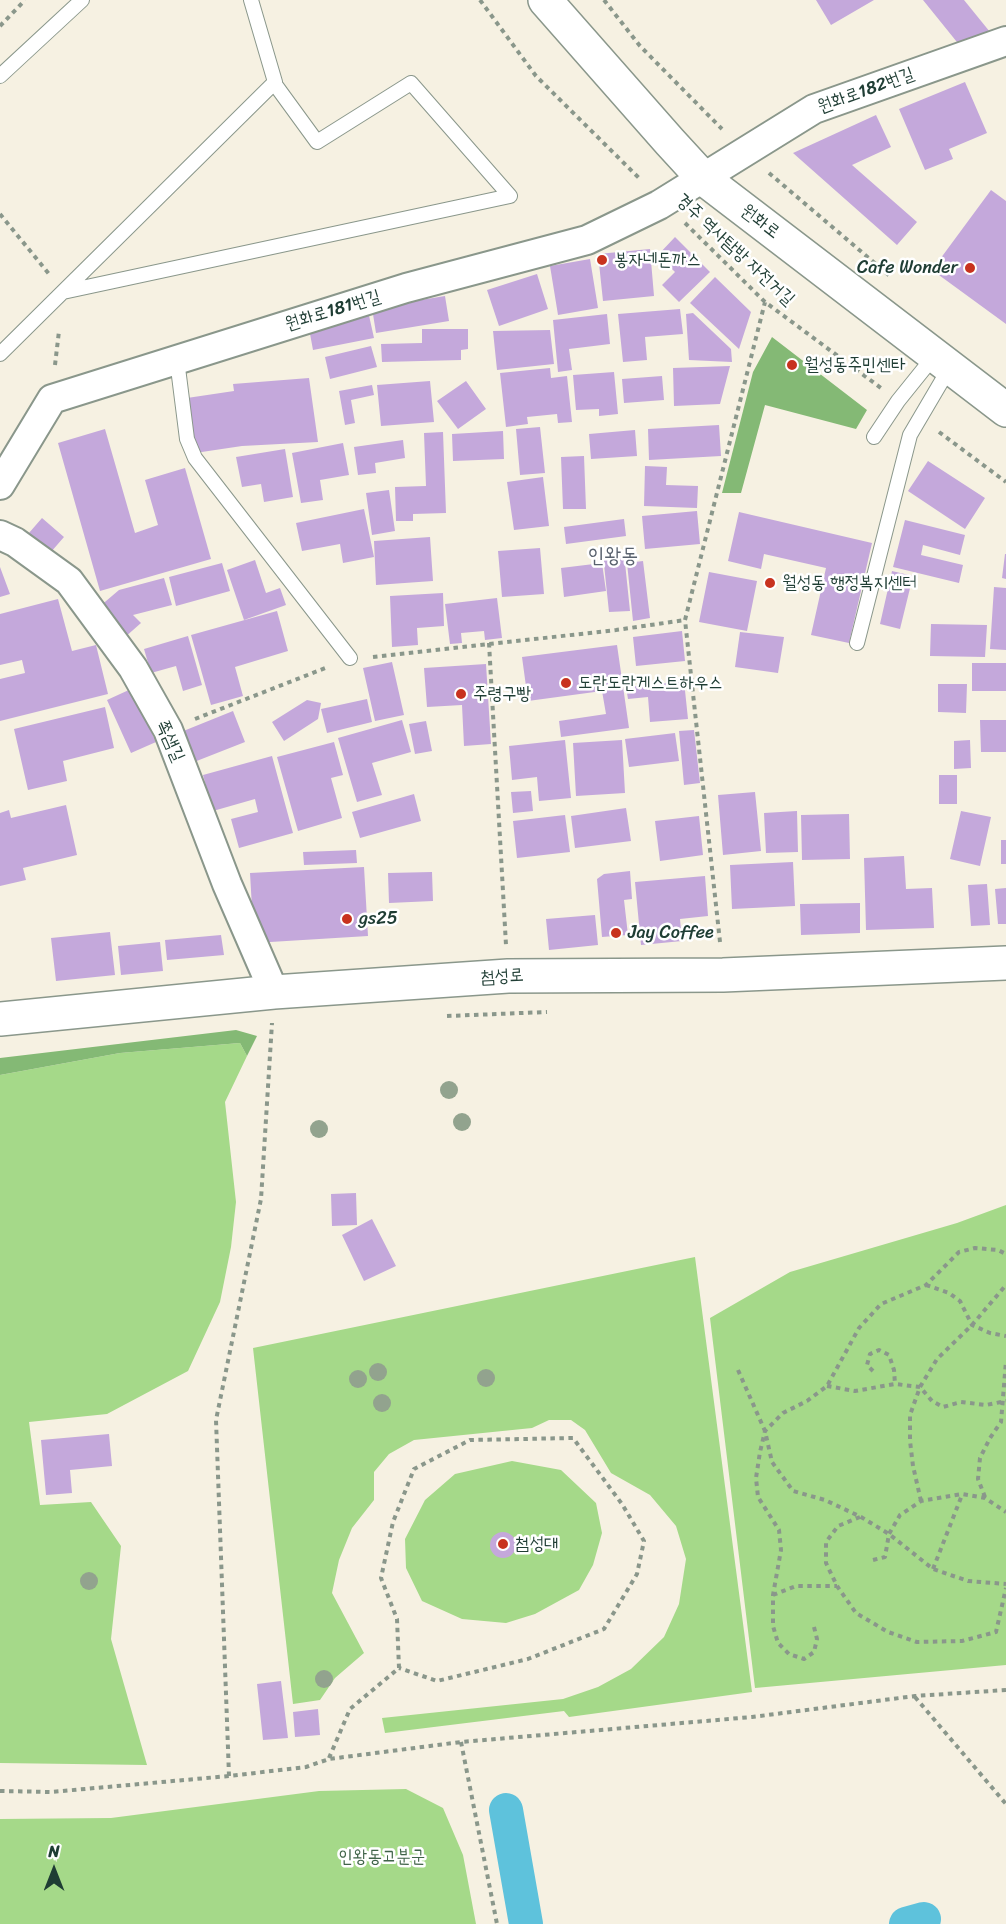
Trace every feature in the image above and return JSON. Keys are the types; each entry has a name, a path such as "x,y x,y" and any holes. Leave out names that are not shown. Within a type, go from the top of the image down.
{"street":[{"name":"원화로","path":"545,0 704,179 1006,410"},
{"name":"원화로182번길","path":"704,179 814,109 1006,41"},
{"name":"원화로181번길","path":"0,484 52,399 406,288 587,240 664,202 704,179"},
{"name":"쪽샘길","path":"0,535 15,542 69,581 133,668 168,730 227,884 274,992"},
{"name":"첨성로","path":"0,1019 274,992 508,976 723,975 1006,963"}],"lane":[{"path":"0,76 82,0"},
{"path":"0,354 276,82 251,0"},
{"path":"63,291 510,196 411,84 317,142 274,84"},
{"path":"177,360 187,438 195,459 350,658"},
{"path":"874,437 898,401 943,361"},
{"path":"857,643 910,435 921,418 943,361"}],"path":[{"path":"0,26 25,0"},
{"name":"경주 역사탐방 자전거길","path":"480,0 536,76 765,302 898,401"},
{"path":"604,0 640,46 745,153 898,283"},
{"path":"723,975 685,620 765,302"},
{"path":"921,418 1006,482"},
{"path":"168,730 350,658 408,654 685,620"},
{"path":"489,643 508,976"},
{"path":"229,1776 216,1420 261,1199 274,992"},
{"path":"814,1627 817,1639 814,1652 804,1659 789,1654 778,1643 773,1626 773,1595 781,1550 779,1530 758,1497 756,1478 759,1452 765,1431 783,1413 807,1401 827,1386 858,1328 880,1304 926,1285 959,1252 975,1248 998,1250 1006,1254"},
{"path":"926,1285 949,1293 960,1301 972,1325 990,1333 1006,1336"},
{"path":"921,1501 910,1441 910,1415 920,1387 937,1359 972,1325 1006,1285"},
{"path":"873,1371 867,1365 870,1354 879,1350 889,1355 896,1384"},
{"path":"985,1498 978,1479 980,1458 990,1438 1003,1423 1006,1361"},
{"path":"738,1370 765,1431 772,1462 793,1491 825,1500 861,1516 889,1534 933,1569 968,1581 1006,1586 996,1632 962,1641 917,1642 888,1632 856,1613 837,1586 826,1563 826,1542 838,1526 861,1516"},
{"path":"827,1386 855,1391 896,1384 920,1387 932,1401 943,1407 961,1402 986,1405 1005,1401"},
{"path":"573,1438 622,1504 644,1541 637,1574 604,1629 528,1659 437,1681 399,1668 397,1619 381,1578 393,1522 414,1469 470,1440 573,1438"},
{"path":"933,1569 962,1494"},
{"path":"873,1560 885,1557 889,1534 900,1515 921,1501 962,1494 985,1498 1006,1512"},
{"path":"773,1595 796,1586 837,1586"},
{"path":"329,1759 350,1709 399,1668"},
{"path":"0,1791 51,1792 229,1776 306,1767 329,1759 461,1742 752,1717 915,1696 1006,1690"},
{"path":"915,1696 1006,1804"},
{"path":"461,1742 497,1924"}],"green space":[{"path":"772,337 867,410 856,429 765,405 741,493 722,493 753,372"},
{"path":"236,1030 257,1036 247,1056 240,1043 120,1053 0,1075 0,1058"},
{"path":"240,1043 247,1056 225,1102 236,1202 231,1247 220,1302 188,1371 107,1414 29,1422 40,1505 91,1502 121,1546 111,1639 147,1765 0,1763 0,1075 120,1053"},
{"path":"1006,1205 1006,1665 755,1688 710,1318 790,1272 957,1223"},
{"path":"695,1257 752,1692 569,1717 564,1711 385,1733 382,1718 563,1699 598,1687 631,1669 664,1637 679,1604 686,1559 676,1526 650,1495 611,1473 585,1430 571,1420 549,1420 532,1428 414,1440 389,1454 374,1472 374,1500 352,1528 339,1560 332,1593 364,1653 335,1678 320,1700 293,1704 253,1348"},
{"path":"512,1461 561,1470 596,1503 602,1533 593,1565 579,1590 535,1614 506,1623 462,1619 422,1601 406,1568 405,1539 425,1500 455,1474"},
{"name":"인왕동고분군","path":"406,1789 443,1808 463,1855 476,1924 0,1924 0,1819 111,1818 319,1791"}],"building":[{"path":"816,0 874,0 831,25"},
{"path":"923,0 964,0 990,32 965,52"},
{"path":"965,82 987,133 949,149 953,159 925,170 899,109"},
{"path":"876,115 891,147 852,165 917,222 897,245 793,153"},
{"path":"991,190 1006,201 1006,324 932,270"},
{"path":"675,237 710,272 679,302 662,285 675,272 658,255"},
{"path":"650,249 654,296 603,301 598,254"},
{"path":"590,259 598,308 558,315 550,266"},
{"path":"537,274 548,309 499,326 487,290"},
{"path":"715,277 751,312 739,349 690,303"},
{"path":"445,296 449,321 376,333 372,308"},
{"path":"680,309 683,334 645,337 647,360 623,362 618,314"},
{"path":"368,311 374,338 313,350 308,323"},
{"path":"693,313 731,349 732,362 689,360 686,314"},
{"path":"607,314 610,344 569,349 572,370 558,372 553,320"},
{"path":"422,329 468,329 468,349 461,350 461,360 382,362 381,344 422,343"},
{"path":"550,330 554,364 497,370 493,331"},
{"path":"371,346 377,367 330,379 325,357"},
{"path":"730,366 720,404 674,406 673,368"},
{"path":"550,368 551,378 567,376 572,422 558,423 557,414 527,417 528,424 506,427 500,373"},
{"path":"614,372 618,414 599,416 599,409 576,410 573,375"},
{"path":"662,376 664,400 624,403 622,379"},
{"path":"309,378 318,442 242,446 195,453 187,398 234,391 233,384"},
{"path":"430,381 434,422 381,426 377,385"},
{"path":"466,381 486,409 458,429 437,401"},
{"path":"372,385 374,395 351,400 355,423 345,425 339,391"},
{"path":"719,425 721,456 649,460 648,429"},
{"path":"540,427 545,473 520,475 516,429"},
{"path":"105,429 135,533 158,525 145,480 185,468 211,559 100,591 58,443"},
{"path":"635,430 637,456 591,459 589,434"},
{"path":"503,431 504,459 453,461 452,434"},
{"path":"443,432 446,513 413,514 413,521 396,521 395,487 426,486 424,433"},
{"path":"403,440 405,458 375,463 376,473 358,475 354,447"},
{"path":"343,443 349,475 320,480 323,500 301,503 292,453"},
{"path":"285,449 293,497 264,502 261,484 242,487 236,457"},
{"path":"584,456 586,509 563,509 561,457"},
{"path":"928,461 985,498 965,529 908,491"},
{"path":"645,466 667,467 666,485 698,486 697,508 644,506"},
{"path":"543,477 549,526 514,530 507,482"},
{"path":"389,490 395,531 372,535 366,493"},
{"path":"364,509 374,557 343,563 340,544 302,551 296,523"},
{"path":"697,511 700,544 645,549 642,516"},
{"path":"739,512 872,543 849,643 811,635 826,568 764,554 761,569 728,561"},
{"path":"42,518 64,537 44,560 22,541"},
{"path":"624,519 626,536 566,544 564,527"},
{"path":"905,520 965,535 960,555 923,545 921,555 963,565 959,583 893,567"},
{"path":"430,537 433,581 376,585 374,541"},
{"path":"540,548 544,594 502,597 498,551"},
{"path":"624,553 630,611 609,612 603,555"},
{"path":"1006,554 1006,579 1002,578"},
{"path":"255,560 266,593 280,588 286,605 244,620 227,570"},
{"path":"643,561 650,618 633,621 627,563"},
{"path":"222,563 230,591 176,606 169,577"},
{"path":"602,563 606,591 564,597 561,568"},
{"path":"0,567 10,594 0,597"},
{"path":"892,571 913,576 900,629 880,624"},
{"path":"709,572 757,581 747,631 699,622"},
{"path":"164,578 172,605 133,615 141,623 124,638 99,607 119,590"},
{"path":"994,587 1006,588 1006,650 990,649"},
{"path":"443,593 444,626 417,628 418,645 392,647 390,596"},
{"path":"497,598 502,638 485,640 484,631 461,633 462,643 450,644 445,604"},
{"path":"58,599 72,651 96,645 108,694 0,721 0,679 25,673 22,660 0,665 0,614"},
{"path":"277,611 288,651 235,667 243,696 211,705 191,635"},
{"path":"931,624 987,625 985,657 930,656"},
{"path":"682,631 685,661 636,666 633,637"},
{"path":"740,632 784,637 778,673 735,667"},
{"path":"188,636 202,685 183,691 176,666 151,673 144,649"},
{"path":"617,645 629,728 561,737 559,721 606,714 602,691 528,701 522,657"},
{"path":"392,662 404,715 375,721 363,668"},
{"path":"972,663 1006,663 1006,691 972,691"},
{"path":"486,664 491,744 464,746 462,705 427,707 424,668"},
{"path":"684,681 688,719 650,722 648,697 628,699 626,687"},
{"path":"938,684 967,684 966,713 938,712"},
{"path":"131,689 156,742 131,753 107,700"},
{"path":"367,699 372,722 327,733 321,709"},
{"path":"307,700 321,703 318,719 284,741 272,722"},
{"path":"105,707 114,748 63,761 67,781 28,790 14,729"},
{"path":"233,711 245,742 189,764 176,734"},
{"path":"402,720 411,752 372,763 382,795 357,802 338,738"},
{"path":"980,720 1006,720 1006,752 981,752"},
{"path":"426,721 432,751 415,754 409,724"},
{"path":"694,730 700,783 684,785 679,731"},
{"path":"675,733 679,761 629,767 625,739"},
{"path":"565,740 571,798 539,801 537,777 512,780 509,746"},
{"path":"622,740 625,793 576,796 573,743"},
{"path":"970,740 971,768 954,769 954,741"},
{"path":"334,742 343,775 331,778 342,818 298,831 277,757"},
{"path":"272,756 293,833 239,848 231,819 258,812 255,799 213,811 203,775"},
{"path":"939,775 957,775 957,804 939,804"},
{"path":"531,791 533,811 513,813 511,792"},
{"path":"755,792 761,851 723,855 718,795"},
{"path":"414,794 421,821 360,838 352,812"},
{"path":"66,805 77,855 23,868 26,880 0,886 0,813 9,810 11,818"},
{"path":"626,808 631,841 575,848 571,816"},
{"path":"797,811 798,852 766,853 764,813"},
{"path":"961,811 991,817 980,866 950,859"},
{"path":"849,814 850,859 802,860 801,815"},
{"path":"565,815 570,852 517,858 513,821"},
{"path":"699,816 703,855 660,861 655,821"},
{"path":"1001,840 1006,840 1006,864 1001,864"},
{"path":"356,850 357,863 304,865 303,852"},
{"path":"904,856 906,889 932,888 934,928 866,930 864,858"},
{"path":"793,862 795,906 732,909 730,865"},
{"path":"364,867 368,936 254,943 250,873"},
{"path":"630,871 632,899 624,900 628,935 602,937 597,879 604,874"},
{"path":"432,872 433,901 389,903 388,873"},
{"path":"705,876 708,916 680,919 682,941 641,945 635,882"},
{"path":"987,884 990,925 971,926 968,885"},
{"path":"1006,888 1006,924 998,924 995,889"},
{"path":"860,903 860,933 801,935 800,904"},
{"path":"595,915 598,945 549,950 546,919"},
{"path":"110,932 115,975 56,981 51,938"},
{"path":"221,935 224,955 167,960 165,940"},
{"path":"160,942 163,971 121,975 118,946"},
{"path":"356,1193 357,1225 332,1226 331,1194"},
{"path":"372,1219 396,1266 364,1281 342,1235"},
{"path":"109,1434 112,1466 70,1470 72,1493 46,1495 41,1440"},
{"name":"첨성대","path":"503,1532 512,1536 516,1545 512,1554 503,1558 494,1554 490,1545 494,1536"},
{"path":"281,1681 288,1738 263,1740 257,1684"},
{"path":"318,1709 320,1735 295,1737 293,1712"}],"waterway":[{"path":"506,1810 526,1924"},
{"path":"906,1924 924,1919"}],"place":[{"name":"봉자네돈까스","path":"602,260"},
{"name":"Cafe Wonder","path":"970,268"},
{"name":"월성동주민센타","path":"792,365"},
{"name":"월성동 행정복지센터","path":"770,583"},
{"name":"도란도란게스트하우스","path":"566,683"},
{"name":"주령구빵","path":"461,694"},
{"name":"gs25","path":"347,919"},
{"name":"Jay Coffee","path":"616,933"},
{"name":"첨성대","path":"503,1544"}],"district":[{"name":"인왕동","path":"613,557"}]}
